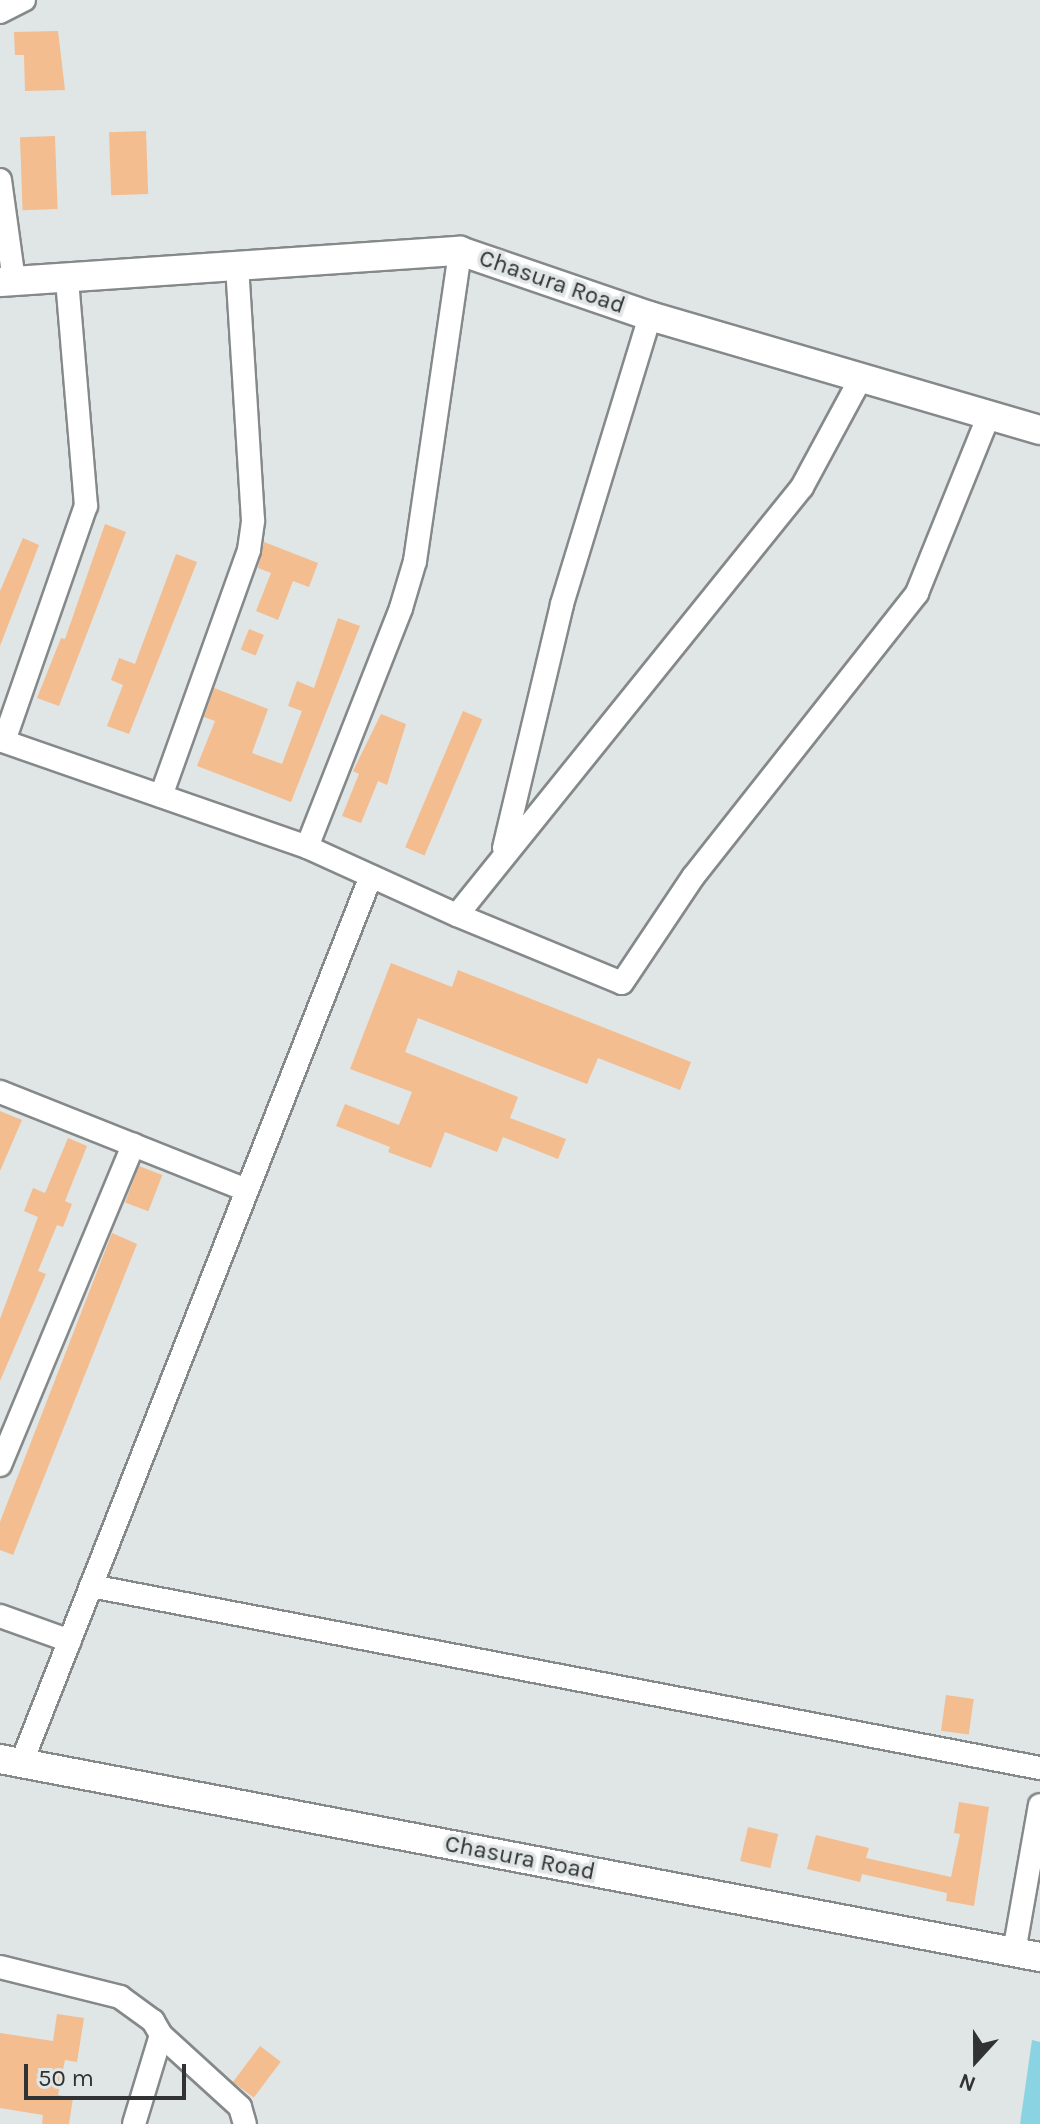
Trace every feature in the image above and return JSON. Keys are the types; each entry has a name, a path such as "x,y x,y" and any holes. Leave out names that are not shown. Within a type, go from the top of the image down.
{"street":[{"path":"0,12 24,0"},
{"path":"0,180 7,282"},
{"path":"307,847 401,608 415,561 460,251"},
{"name":"Chasura Road","path":"7,282 460,251 650,316 1040,430"},
{"path":"161,796 249,550 253,520 237,268"},
{"path":"67,278 86,506 2,741 307,847 457,915 622,983 693,877 917,593 952,518 989,415"},
{"path":"503,853 562,604 650,316"},
{"path":"457,915 503,853 802,487 862,376"},
{"path":"11,1762 70,1641 371,876"},
{"path":"0,1092 246,1190"},
{"path":"0,1465 133,1145"},
{"path":"91,1586 1040,1768"},
{"path":"0,1616 70,1641"},
{"name":"Chasura Road","path":"11,1762 1027,1954"},
{"path":"1027,1954 1040,1805"},
{"path":"0,1967 120,1997 153,2021 161,2035 240,2107 245,2124"},
{"path":"134,2124 161,2035"}],"shaded area":[{"path":"1032,2040 1040,2042 1040,2124 1020,2124"}],"building":[{"path":"58,31 65,90 25,91 24,55 15,55 14,32"},
{"path":"146,131 148,194 111,195 109,132"},
{"path":"55,136 58,209 23,210 20,137"},
{"path":"105,524 126,532 59,706 37,698 61,638 65,639"},
{"path":"23,538 39,545 0,646 0,591"},
{"path":"264,542 318,563 309,587 293,581 278,620 256,611 271,573 258,568"},
{"path":"176,554 197,562 129,734 107,726 123,685 111,680 119,658 135,664"},
{"path":"338,618 360,626 291,802 197,766 215,721 204,717 214,688 268,709 252,753 282,764 302,711 288,706 297,681 314,688"},
{"path":"249,629 264,635 256,655 241,649"},
{"path":"463,711 482,719 425,855 405,847"},
{"path":"381,714 406,724 387,785 378,781 361,823 342,816 359,774 353,771"},
{"path":"391,963 452,987 458,970 691,1062 680,1090 598,1058 587,1084 418,1018 405,1052 518,1097 510,1118 566,1139 558,1159 503,1137 497,1152 445,1132 431,1168 388,1152 390,1147 336,1126 345,1104 399,1125 412,1092 350,1069"},
{"path":"0,1111 22,1120 0,1171"},
{"path":"68,1138 87,1146 65,1201 72,1204 63,1227 57,1225 38,1271 46,1274 0,1381 0,1319 38,1217 24,1211 33,1188 45,1193"},
{"path":"139,1166 162,1175 148,1211 125,1202"},
{"path":"112,1233 137,1244 13,1555 0,1550 0,1522"},
{"path":"946,1695 974,1699 969,1735 941,1731"},
{"path":"959,1802 989,1807 974,1906 946,1901 947,1893 862,1874 860,1882 807,1869 816,1835 869,1848 866,1858 951,1877 960,1834 954,1833"},
{"path":"748,1827 778,1834 770,1868 740,1861"},
{"path":"57,2014 84,2018 77,2062 65,2060 58,2095 73,2098 69,2124 42,2124 43,2115 0,2108 0,2033 53,2041"},
{"path":"260,2046 281,2062 254,2098 233,2082"}]}
